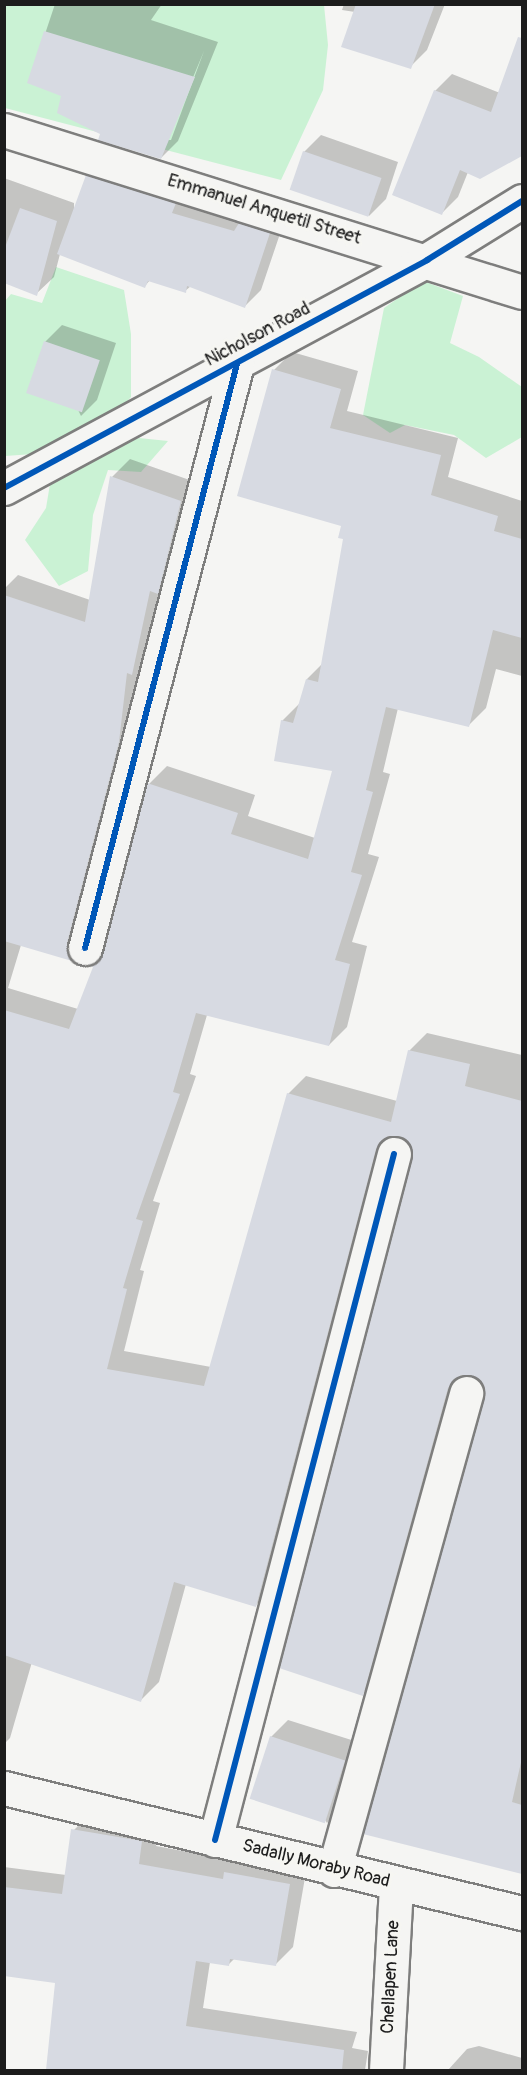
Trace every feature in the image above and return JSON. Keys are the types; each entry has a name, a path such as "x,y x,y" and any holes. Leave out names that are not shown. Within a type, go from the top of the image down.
{"street":[{"name":"Emmanuel Anquetil Street","path":"4,130 427,260 522,292"},
{"name":"Nicholson Road","path":"7,493 427,260 522,201"},
{"path":"85,948 237,364"},
{"path":"215,1840 394,1154"},
{"path":"334,1870 466,1393"},
{"name":"Sadally Moraby Road","path":"4,1788 334,1870 522,1913"},
{"name":"Chellapen Lane","path":"386,2070 396,1884"}],"green space":[{"path":"4,5 324,5 328,45 323,90 281,180 5,108"},
{"path":"56,267 124,290 131,334 131,397 104,427 48,453 5,456 5,301 11,294 42,303"},
{"path":"423,281 463,296 450,343 479,357 522,387 522,437 486,458 454,435 405,425 390,433 363,415 384,308"},
{"path":"139,438 168,441 141,472 108,470 93,515 88,571 59,586 25,540 46,508 51,478 82,457"}],"building":[{"path":"356,4 435,4 411,69 341,47"},
{"path":"44,31 195,77 161,159 98,140 100,134 57,113 61,96 27,83"},
{"path":"518,37 522,38 522,156 480,179 460,170 442,215 392,195 434,90 491,112"},
{"path":"303,151 381,178 368,217 290,190"},
{"path":"86,175 176,203 172,213 234,231 239,223 270,233 245,308 187,286 186,293 148,281 145,288 57,254"},
{"path":"20,208 57,221 37,296 4,283 4,250"},
{"path":"44,341 100,360 82,412 26,393"},
{"path":"272,369 341,389 330,428 441,455 431,495 498,516 494,531 522,539 522,638 493,630 469,727 386,707 366,790 373,792 351,872 362,875 335,960 350,964 329,1046 196,1013 173,1092 180,1094 136,1219 143,1221 123,1288 127,1289 107,1369 204,1386 287,1093 391,1122 408,1050 470,1064 465,1086 522,1101 522,1758 512,1802 522,1805 522,1874 363,1834 484,1398 479,1379 461,1375 448,1388 363,1696 279,1668 412,1159 412,1148 399,1136 388,1136 376,1149 256,1607 174,1582 141,1702 4,1655 4,1010 69,1029 93,967 89,966 103,953 147,783 238,813 231,834 308,859 332,771 274,761 281,720 293,723 306,679 318,682 343,539 338,538 341,526 237,496"},
{"path":"110,476 181,501 158,594 150,591 132,675 127,673 119,742 67,943 72,961 4,941 4,595 85,622"},
{"path":"270,1736 345,1760 325,1823 250,1799"},
{"path":"71,1829 142,1841 139,1864 223,1879 224,1872 290,1884 276,1966 230,1959 229,1966 196,1961 186,2026 344,2050 342,2070 46,2070 55,1983 4,1976 4,1887 62,1894"}],"cycle path":[{"path":"4,488 427,260 522,201"},
{"path":"85,948 237,364"},
{"path":"215,1840 394,1154"}]}
